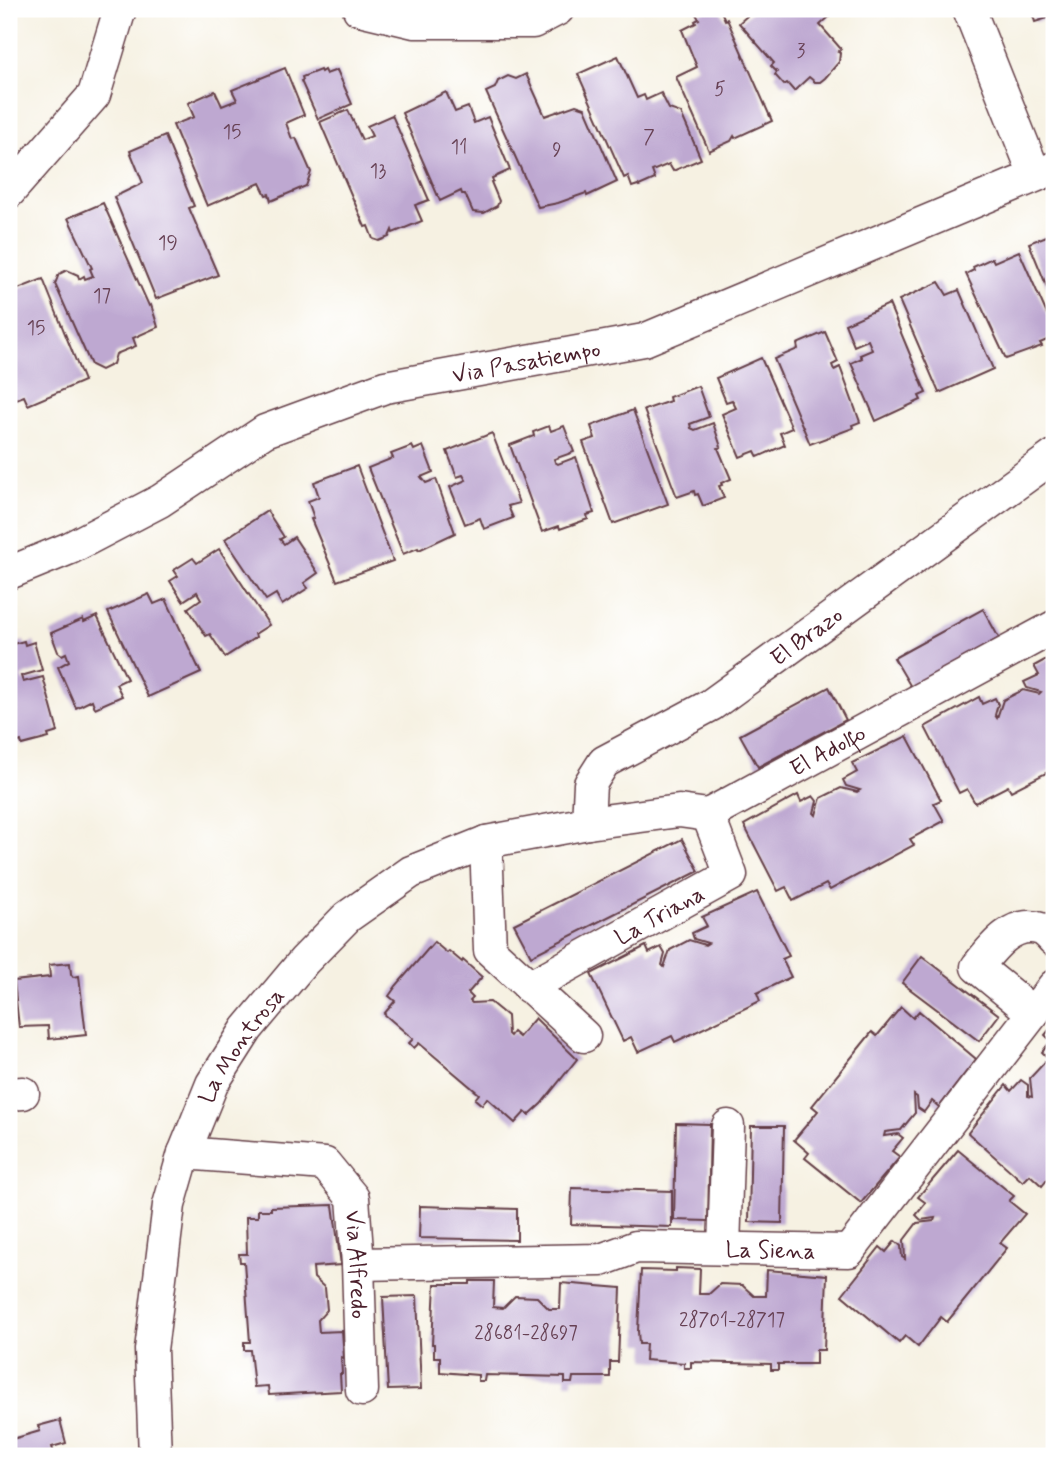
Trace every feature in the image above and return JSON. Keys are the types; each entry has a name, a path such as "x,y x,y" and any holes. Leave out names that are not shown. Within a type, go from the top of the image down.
{"street":[{"path":"9,192 94,95 120,9"},
{"path":"359,9 414,22 533,22 558,9"},
{"path":"969,9 1045,172"},
{"name":"Via Pasatiempo","path":"9,573 70,548 160,501 265,431 385,387 644,340 1045,172"},
{"name":"El Brazo","path":"588,823 590,783 604,762 711,705 1054,456"},
{"name":"El Adolfo","path":"708,815 1054,627"},
{"path":"588,823 679,811 708,815"},
{"name":"La Triana","path":"529,987 731,875 708,815"},
{"name":"La Montrosa","path":"155,1456 151,1350 169,1205 184,1153 212,1084 240,1040 304,961 348,917 411,872 486,842 588,823"},
{"path":"486,842 490,950 584,1036"},
{"path":"1033,1013 977,967 996,943 1018,928 1042,929 1054,940"},
{"name":"La Siena","path":"358,1264 601,1260 636,1247 849,1251 1054,986"},
{"path":"724,1249 728,1126"},
{"name":"Via Alfredo","path":"184,1153 326,1164 353,1198 362,1390"}],"building":[{"path":"709,9 720,9 725,20 727,19 772,121 735,138 734,136 731,141 709,151 676,77 697,67 682,30 696,23 699,19 696,14"},
{"path":"755,9 822,9 829,17 820,25 841,49 838,52 839,62 820,82 809,77 794,91 787,83 784,85 775,75 777,72 771,66 774,63 739,23"},
{"path":"1031,9 1054,9 1054,16 1035,22"},
{"path":"618,56 637,98 644,95 646,100 661,93 669,109 681,113 701,159 673,171 669,164 652,171 655,179 639,186 632,187 628,176 624,178 578,74"},
{"path":"285,68 304,115 286,123 311,172 306,186 271,201 260,183 207,206 173,125 194,117 188,103 215,91 222,106 237,100 232,90"},
{"path":"324,70 326,74 337,70 352,104 318,119 301,81 302,77"},
{"path":"526,74 545,116 576,105 585,108 617,182 587,196 586,193 538,207 486,92 508,76 516,79"},
{"path":"446,92 455,112 468,107 474,123 488,117 510,170 492,178 491,182 499,201 497,206 484,213 473,212 461,191 440,201 402,113"},
{"path":"348,110 362,140 372,136 367,126 392,115 429,200 415,205 422,221 393,233 392,230 389,237 379,241 373,239 368,226 365,227 320,122"},
{"path":"165,136 194,206 189,208 218,275 156,299 114,197 143,183 130,151"},
{"path":"103,203 149,306 151,305 158,327 133,338 136,346 116,354 113,364 101,370 91,365 55,284 59,274 67,270 78,275 79,279 93,276 90,269 92,268 68,218"},
{"path":"1054,233 1054,304 1029,243"},
{"path":"1019,251 1054,330 1054,337 1040,343 1042,346 1006,359 966,274 974,270 973,267 992,258 994,262"},
{"path":"43,279 84,381 28,405 24,396 9,400 9,281 13,291"},
{"path":"939,282 947,295 959,290 993,369 939,393 899,300"},
{"path":"889,304 926,393 919,396 921,400 876,421 851,363 872,350 868,340 854,346 845,324"},
{"path":"825,332 838,362 832,365 834,370 840,367 860,422 852,425 853,428 810,444 774,359 798,349 797,344"},
{"path":"761,358 792,428 780,433 785,445 758,457 755,451 740,457 722,414 736,408 732,400 726,402 716,378"},
{"path":"698,386 709,417 690,424 691,428 695,430 713,423 721,447 718,448 731,479 719,486 724,498 703,506 694,491 677,497 644,410 670,401 669,397"},
{"path":"633,410 668,504 613,524 583,442 595,438 591,426"},
{"path":"549,426 551,431 564,426 574,452 554,459 555,462 558,464 576,457 594,513 587,515 588,519 542,532 510,445 534,436 533,432"},
{"path":"492,433 519,503 508,506 513,518 484,529 480,518 465,524 450,487 466,480 463,475 457,477 447,451"},
{"path":"412,446 414,450 423,446 433,472 421,477 426,483 436,479 455,533 419,550 418,548 403,554 368,468 393,458 391,454"},
{"path":"357,466 393,561 337,581 311,519 314,518 308,501 319,497 314,482"},
{"path":"267,511 284,537 280,539 284,544 294,537 318,573 304,583 308,588 282,605 276,594 266,600 225,539"},
{"path":"219,549 269,625 225,657 210,634 206,636 188,608 201,599 197,592 183,601 170,581 178,576 174,570 193,558 197,563"},
{"path":"149,594 154,604 166,599 201,673 148,697 108,612"},
{"path":"983,609 999,638 911,687 894,658"},
{"path":"97,616 127,679 116,684 122,696 95,708 92,700 76,708 58,667 69,661 66,653 62,655 58,652 51,633"},
{"path":"24,641 25,645 34,642 42,670 21,676 23,682 43,677 58,732 48,735 49,738 22,745 21,741 9,745 9,645"},
{"path":"1054,655 1054,769 1011,791 1008,786 975,803 967,789 959,793 925,727 979,697 982,704 995,698 998,704 995,715 997,718 1003,700 1023,690 1039,694 1041,692 1027,688 1024,682 1039,675 1034,666"},
{"path":"829,687 846,720 758,767 740,735"},
{"path":"907,736 941,800 934,803 944,821 910,839 914,845 830,890 826,884 793,901 786,887 778,891 744,825 798,795 801,802 813,796 817,801 814,813 816,815 821,798 841,788 857,792 860,790 846,786 843,780 857,772 852,763"},
{"path":"682,839 699,871 531,956 514,924"},
{"path":"757,892 789,956 782,959 791,977 757,993 760,1001 675,1042 672,1036 638,1052 631,1037 623,1041 591,974 646,946 649,953 661,947 665,954 662,965 664,967 670,950 689,940 705,945 708,943 694,939 692,933 707,926 702,917"},
{"path":"434,942 447,953 449,951 462,962 463,960 482,977 468,993 473,998 470,1001 490,1002 507,1016 510,1036 513,1032 519,1037 535,1018 577,1059 541,1104 529,1115 525,1112 515,1123 487,1098 482,1105 475,1099 479,1094 419,1043 414,1048 409,1043 413,1039 384,1014 395,1001 389,996"},
{"path":"922,956 999,1015 979,1041 902,983"},
{"path":"70,963 73,977 79,976 86,1035 49,1039 48,1026 19,1027 14,981 50,977 49,965"},
{"path":"901,1007 913,1018 919,1011 976,1059 939,1107 932,1101 924,1112 918,1108 917,1097 914,1095 915,1113 901,1130 885,1132 884,1136 898,1134 903,1138 892,1151 900,1157 861,1203 805,1158 809,1153 794,1140 818,1111 812,1106 872,1032 877,1036"},
{"path":"1054,1024 1054,1057 1048,1058 1042,1052 1051,1041 1045,1035"},
{"path":"1054,1060 1054,1171 1042,1186 1030,1175 1023,1182 968,1133 1006,1085 1011,1091 1021,1080 1028,1085 1028,1096 1032,1097 1030,1078 1045,1062"},
{"path":"676,1123 710,1124 708,1221 674,1220"},
{"path":"751,1126 784,1126 782,1223 749,1222"},
{"path":"958,1150 1014,1196 1009,1201 1025,1214 1000,1243 1007,1248 947,1322 941,1317 918,1347 905,1336 899,1343 842,1295 880,1247 886,1252 895,1241 901,1246 902,1257 905,1259 904,1240 917,1223 934,1221 935,1218 921,1220 916,1215 926,1203 918,1197"},
{"path":"572,1188 672,1191 672,1227 571,1224"},
{"path":"333,1205 341,1265 313,1267 314,1278 325,1288 327,1310 318,1320 319,1332 342,1331 344,1358 341,1357 341,1391 269,1395 268,1386 254,1387 250,1350 244,1350 244,1342 250,1342 244,1262 240,1262 239,1254 247,1254 246,1217 258,1217 258,1210 271,1210 271,1207"},
{"path":"420,1206 517,1209 517,1240 419,1238"},
{"path":"676,1268 700,1269 699,1294 709,1294 720,1284 742,1285 754,1296 766,1296 767,1270 827,1275 824,1350 816,1350 816,1364 778,1364 778,1370 771,1370 771,1364 691,1362 691,1368 684,1368 684,1363 645,1360 646,1344 639,1344 638,1331 641,1270 676,1271"},
{"path":"470,1281 494,1281 493,1307 503,1308 515,1296 537,1297 549,1309 560,1309 561,1283 621,1288 618,1362 610,1362 610,1377 573,1377 572,1383 565,1383 565,1377 485,1375 484,1381 478,1381 478,1375 440,1372 440,1357 434,1357 432,1344 435,1284 470,1284"},
{"path":"417,1296 421,1389 388,1390 383,1297"},
{"path":"60,1420 66,1443 52,1447 55,1456 9,1456 9,1440 40,1431 38,1426"}]}
